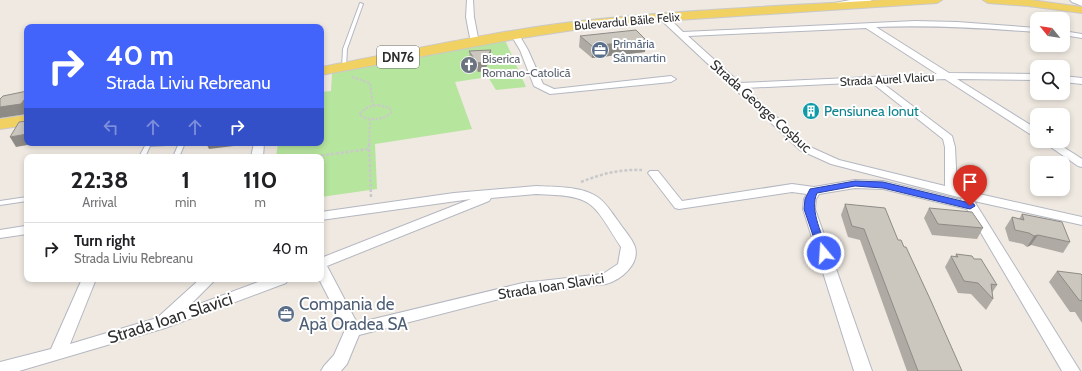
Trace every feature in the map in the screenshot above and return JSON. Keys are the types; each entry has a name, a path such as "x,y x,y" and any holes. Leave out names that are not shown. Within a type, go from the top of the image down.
{"main road":[{"path":"839,5 867,0"},
{"name":"Bulevardul Băile Felix","path":"324,70 515,35 580,25 663,17 937,0"},
{"path":"988,0 1028,3 1082,10"},
{"path":"1075,0 1082,3"},
{"path":"0,124 24,120"}],"street":[{"path":"470,0 470,17 475,43"},
{"name":"Strada George Coșbuc","path":"663,17 804,148 819,156 835,162 962,198 1082,221"},
{"path":"681,34 936,23 1030,30"},
{"path":"867,25 1030,130"},
{"path":"1070,34 1082,36"},
{"path":"515,35 524,50 539,86 554,92 671,79"},
{"name":"Strada Aurel Vlaicu","path":"738,86 946,76 1030,77"},
{"path":"872,79 948,138 962,198 1071,371"},
{"path":"1070,80 1082,81"},
{"path":"1058,148 1082,164"},
{"path":"654,173 679,205 792,188 814,191 855,184 883,185 962,198"},
{"name":"Strada Ioan Slavici","path":"324,216 454,197 536,190 561,191 586,196 601,206 628,247 624,267 606,279 523,288 353,330"},
{"path":"814,191 810,199 809,209 863,371"},
{"name":"Strada Ioan Slavici","path":"324,263 500,193"},
{"path":"0,234 24,230"},
{"path":"324,275 353,330 341,359 330,371"},
{"path":"57,354 88,282"},
{"path":"159,324 206,282"},
{"name":"Strada Ioan Slavici","path":"3,369 159,324 273,282"}],"lane":[{"path":"344,67 345,49 361,4"},
{"path":"0,203 24,199"}],"path":[{"path":"370,83 373,106"},
{"path":"373,106 387,106 391,110 391,113 380,119 370,120 362,117 360,113 364,109 373,106"},
{"path":"370,120 369,149 371,209"},
{"path":"324,155 369,149"},
{"path":"561,191 613,171 634,169 654,173"}],"green space":[{"path":"505,40 526,87 496,90 488,77 455,82 472,129 375,144 377,189 324,197 324,154 276,154 278,146 324,146 324,92 331,91 332,73"}],"building":[{"path":"636,30 646,40 592,46 580,36"},
{"path":"491,50 484,62 477,63 469,51"},
{"path":"24,92 24,100 21,104 0,107 0,99 3,96"},
{"path":"24,121 24,135 10,137 19,122"},
{"path":"845,204 885,208 898,240 901,240 904,247 906,247 962,371 918,371 864,229 852,226"},
{"path":"929,208 972,212 983,228 938,224"},
{"path":"1022,214 1062,222 1070,242 1038,235 1034,236 1029,233 1015,230 1012,217 1024,220"},
{"path":"956,254 972,256 974,259 981,259 997,285 991,284 993,299 978,283 964,281 951,256 958,257"},
{"path":"1057,271 1082,275 1082,301 1079,300"}],"place":[{"name":"Primăria Sânmartin","path":"600,50"},
{"name":"Biserica Romano-Catolică","path":"469,65"},
{"name":"Pensiunea Ionut","path":"811,111"},
{"name":"Compania de Apă Oradea SA","path":"286,314"}],"route":[{"path":"824,253 809,209 810,199 814,191 829,187 855,184 883,185 970,206"}]}
